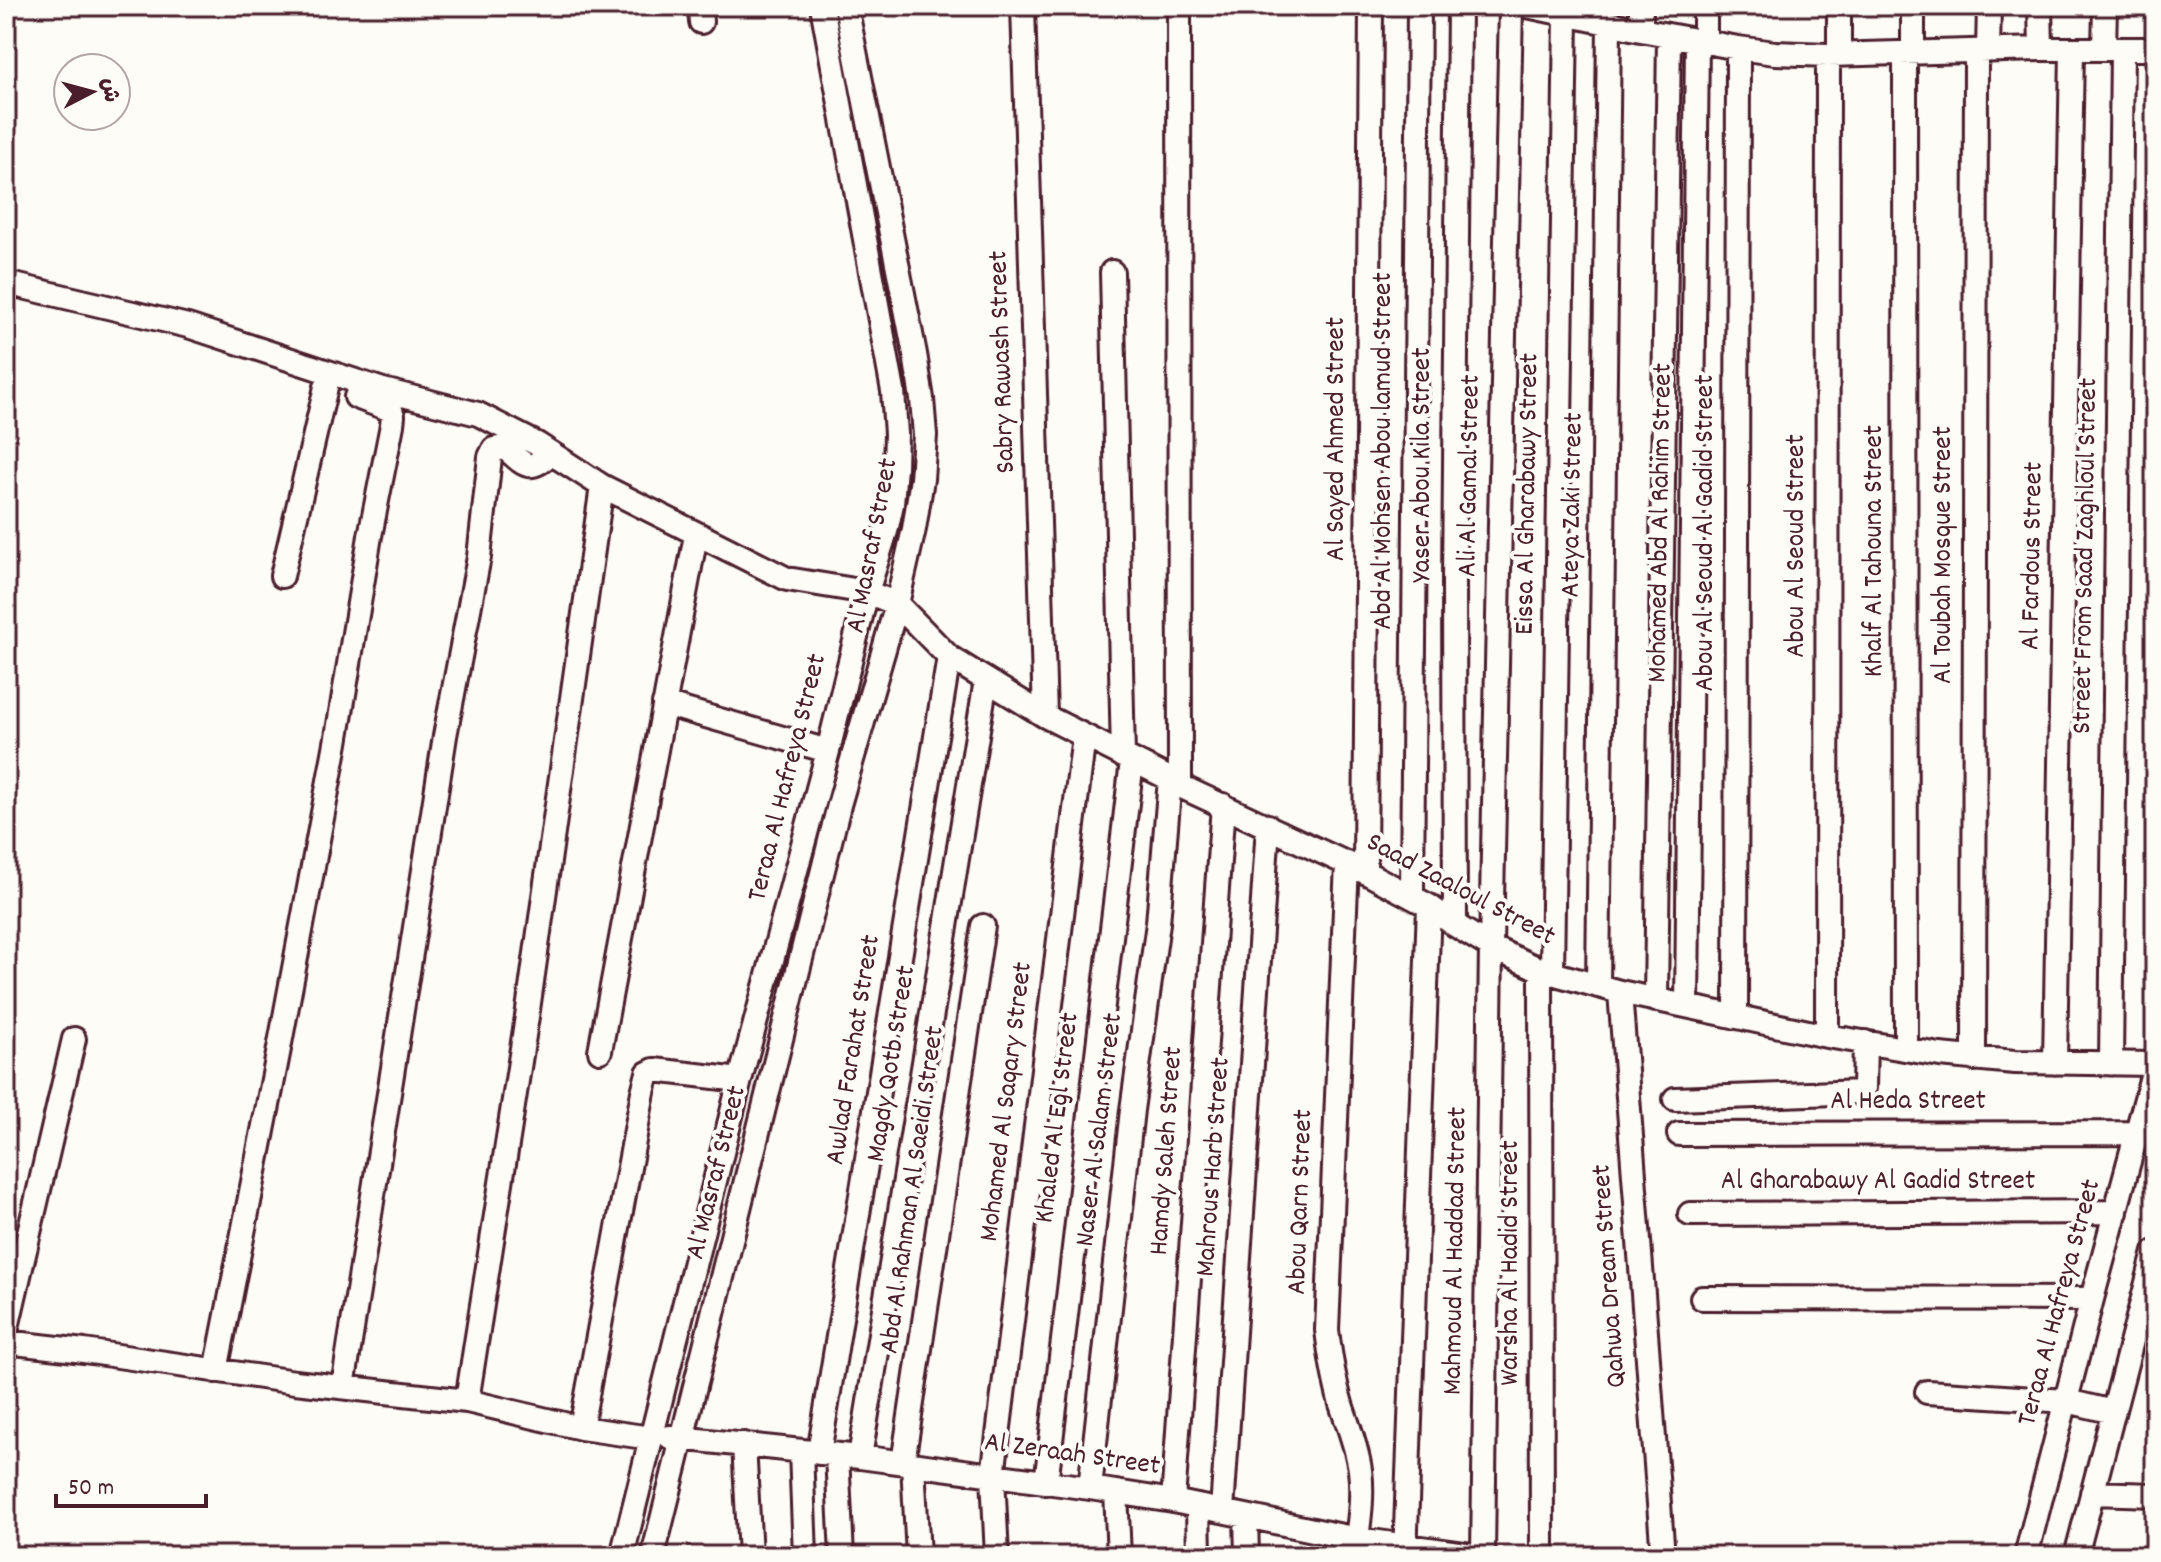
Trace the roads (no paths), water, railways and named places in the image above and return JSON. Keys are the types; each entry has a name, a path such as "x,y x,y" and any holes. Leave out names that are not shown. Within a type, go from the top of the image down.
{"street":[{"name":"Teraa Al Hafreya Street","path":"622,1556 740,1080 892,504 896,434 893,391 822,6"},
{"name":"Al Masraf Street","path":"653,1556 839,805 897,604 922,479 925,435 915,354 846,6"},
{"name":"Sabry Rawash Street","path":"1023,6 1045,716"},
{"name":"Naser Al Salam Street","path":"1090,1488 1132,1110 1175,782 1179,6"},
{"name":"Al Sayed Ahmed Street","path":"1356,868 1371,6"},
{"name":"Abd Al Mohsen Abou lamud Street","path":"1405,1551 1420,901 1419,6"},
{"name":"Yaser Abou Kila Street","path":"1455,925 1454,582 1459,6"},
{"name":"Ali Al Gamal Street","path":"1491,947 1511,6"},
{"path":"1529,6 1669,36 1775,53 2155,49"},
{"path":"1641,6 1641,30"},
{"name":"Mohamed Abd Al Rahim Street","path":"1687,1006 1701,42 1705,6"},
{"name":"Abou Al Seoud Street","path":"1827,1036 1834,54 1839,6"},
{"name":"Khalf Al Tahouna Street","path":"1906,1049 1909,52 1913,6"},
{"name":"Al Toubah Mosque Street","path":"1974,1059 1982,51 1989,6"},
{"path":"2040,6 2041,49"},
{"name":"Street From Saad Zaghloul Street","path":"2105,6 2113,49 2111,1064"},
{"name":"Eissa Al Gharabawy Street","path":"1546,972 1566,15"},
{"name":"Ateya Zaki Street","path":"1609,24 1609,989"},
{"path":"1656,1000 1669,36"},
{"name":"Abou Al Seoud Al Gadid Street","path":"1736,1017 1738,48"},
{"name":"Al Fardous Street","path":"2055,1063 2072,49"},
{"name":"Khaled Al Egl Street","path":"1046,1483 1127,758 1112,272"},
{"path":"6,283 188,326 328,380 391,410 393,416 336,743 216,1371"},
{"path":"328,380 383,390 478,414 551,453 602,486 787,579 867,592 897,604"},
{"path":"282,576 328,380"},
{"path":"343,1387 445,736 479,557 490,457 494,449 504,447 525,465 533,466 551,453"},
{"path":"467,1401 528,1010 602,486"},
{"path":"600,1051 696,535"},
{"name":"Saad Zaaloul Street","path":"897,604 949,657 1045,716 1356,868 1420,901 1491,947 1546,972 1656,1000 1827,1036 1906,1049 1974,1059 2155,1064"},
{"name":"Awlad Farahat Street","path":"819,1453 949,657"},
{"name":"Magdy Qotb Street","path":"860,1457 986,680"},
{"path":"664,704 828,751"},
{"name":"Mohamed Al Saqary Street","path":"997,1556 993,1476 1084,736"},
{"name":"Hamdy Saleh Street","path":"1173,1501 1223,805"},
{"name":"Mahrous Harb Street","path":"1222,1511 1268,826"},
{"name":"Abou Qarn Street","path":"1350,1544 1362,1506 1360,1470 1335,1379 1327,1330 1356,868"},
{"name":"Abd Al Rahman Al Saeidi Street","path":"918,1556 908,1464 983,926"},
{"name":"Mahmoud Al Haddad Street","path":"1481,1556 1491,947"},
{"name":"Warsha Al Hadid Street","path":"1542,1556 1546,972"},
{"name":"Qahwa Dream Street","path":"1609,989 1663,1556"},
{"path":"6,1332 74,1039"},
{"path":"1675,1099 1860,1093 1864,1088 1865,1042"},
{"name":"Teraa Al Hafreya Street","path":"2026,1556 2155,1064"},
{"path":"581,1428 648,1073 654,1070 740,1080"},
{"name":"Al Heda Street","path":"1679,1134 2137,1133"},
{"name":"Al Gharabawy Al Gadid Street","path":"1690,1214 2116,1212"},
{"path":"2076,1556 2155,1252"},
{"path":"1702,1298 2092,1299"},
{"name":"Al Zeraah Street","path":"6,1342 467,1401 581,1428 860,1457 1090,1488 1246,1516 1350,1544 1481,1556"},
{"path":"1927,1392 2067,1401 2113,1412"},
{"path":"744,1444 750,1556"},
{"path":"805,1556 819,1453"},
{"path":"819,1453 842,1556"},
{"path":"1116,1492 1119,1556"},
{"path":"2092,1493 2155,1495"},
{"path":"1198,1506 1199,1556"},
{"path":"1246,1516 1247,1556"}]}
